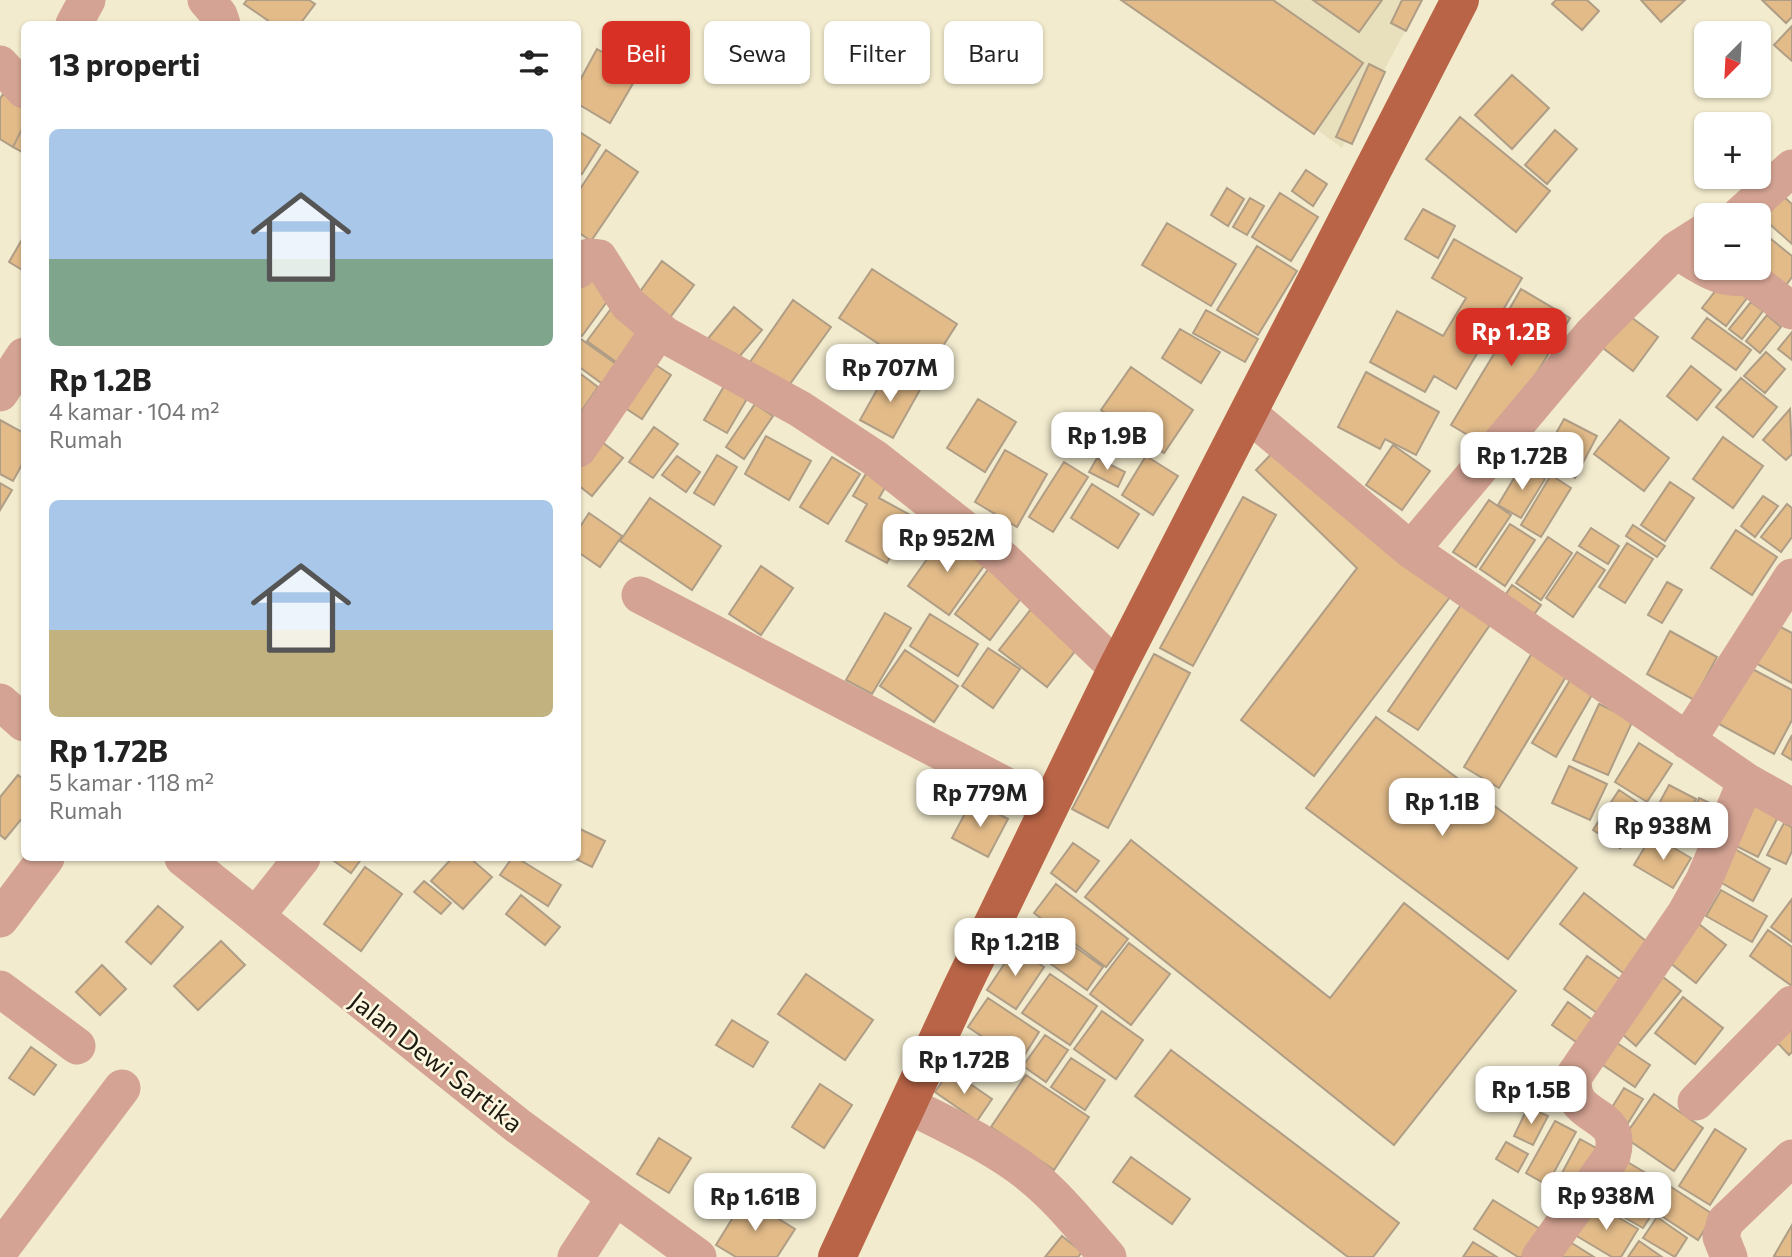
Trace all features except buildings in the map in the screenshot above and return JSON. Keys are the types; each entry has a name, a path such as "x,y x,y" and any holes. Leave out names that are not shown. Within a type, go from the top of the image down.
{"main road":[{"path":"838,1257 1117,668 1460,0"}],"street":[{"path":"76,21 87,0"},
{"path":"206,0 221,21"},
{"path":"0,64 21,87"},
{"path":"1753,203 1792,168"},
{"path":"1411,550 1592,333 1691,241 1713,271 1731,277 1747,276 1755,280 1792,311"},
{"path":"581,266 589,257 599,258 628,304 665,335 800,409 876,459 1004,560 1117,668"},
{"path":"581,445 655,336 665,335"},
{"path":"0,393 21,361"},
{"path":"1249,414 1411,550 1746,781 1792,807"},
{"path":"1687,741 1792,577"},
{"path":"640,595 1049,808"},
{"path":"0,702 21,720"},
{"path":"1540,1257 1612,1156 1615,1146 1613,1133 1605,1121 1579,1104 1574,1096 1574,1076 1685,914 1704,880 1746,781"},
{"path":"0,919 44,861"},
{"name":"Jalan Dewi Sartika","path":"187,861 518,1126 698,1257"},
{"path":"256,916 300,861"},
{"path":"0,989 77,1046"},
{"path":"1696,1102 1792,1004"},
{"path":"0,1250 122,1088"},
{"path":"908,1105 995,1152 1029,1174 1056,1199 1108,1257"},
{"path":"1730,1257 1721,1237 1725,1222 1792,1158"},
{"path":"576,1257 615,1197"}],"shaded area":[{"path":"1142,0 1422,0 1342,148"}]}
